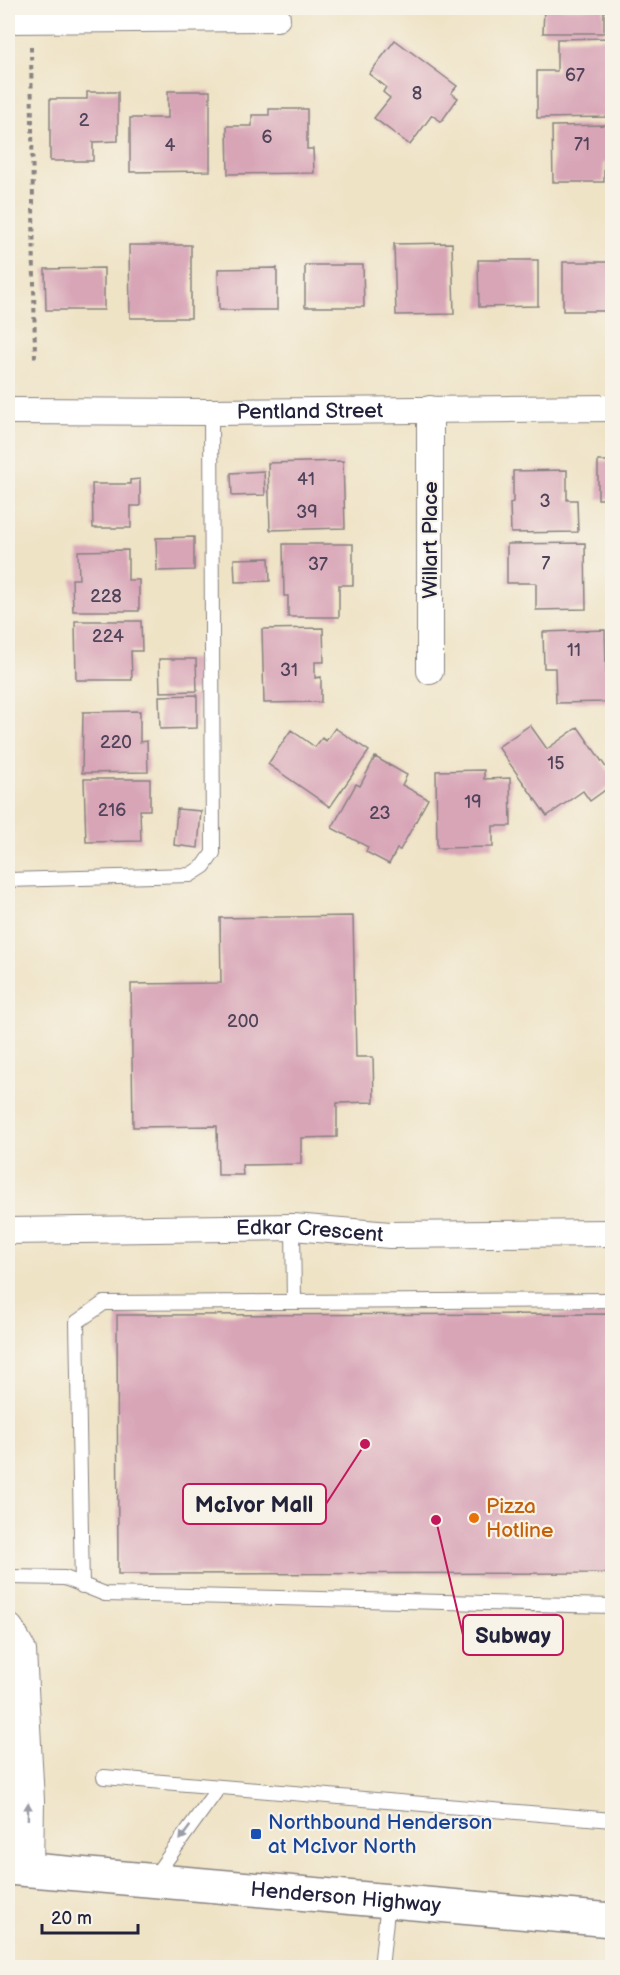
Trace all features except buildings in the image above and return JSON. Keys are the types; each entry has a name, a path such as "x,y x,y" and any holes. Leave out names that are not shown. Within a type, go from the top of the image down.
{"main road":[{"name":"Henderson Highway","path":"17,1869 612,1920"}],"street":[{"path":"19,20 277,18"},
{"name":"Pentland Street","path":"8,411 211,412 612,408"},
{"name":"Willart Place","path":"430,409 430,671"},
{"name":"Edkar Crescent","path":"8,1231 293,1227 390,1235 612,1233"},
{"path":"8,1630 20,1651 28,1801 17,1869"}],"lane":[{"path":"8,880 190,875 204,866 213,853 211,412"},
{"path":"293,1227 294,1302"},
{"path":"82,1586 77,1322 105,1303 612,1300"},
{"path":"8,1577 65,1578 105,1594 612,1606"},
{"path":"104,1777 612,1820"},
{"path":"152,1880 219,1787"},
{"path":"381,1968 388,1900"}],"path":[{"path":"19,20 35,361"}],"place":[{"name":"McIvor Mall","path":"365,1444"},
{"name":"Pizza Hotline","path":"474,1518"},
{"name":"Subway","path":"436,1520"},
{"name":"Northbound Henderson at McIvor North","path":"256,1834"}]}
